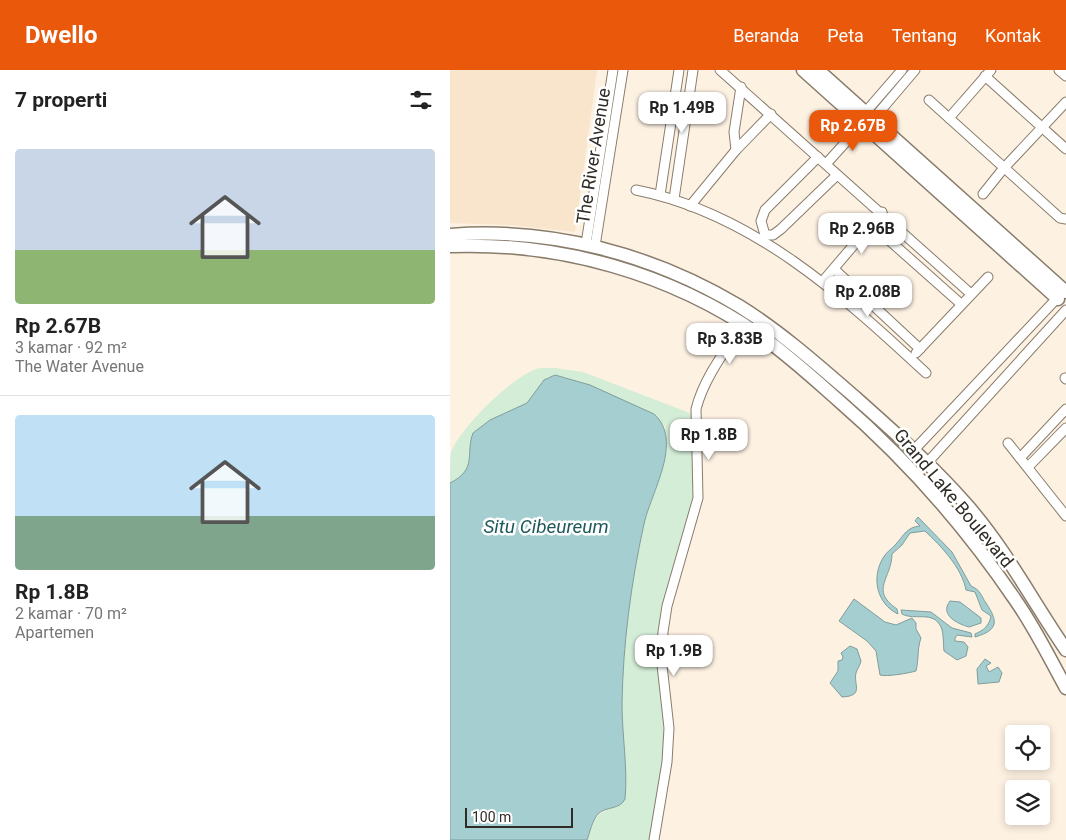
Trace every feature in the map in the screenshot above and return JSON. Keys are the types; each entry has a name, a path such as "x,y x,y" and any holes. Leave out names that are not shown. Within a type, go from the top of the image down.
{"street":[{"name":"The River Avenue","path":"591,245 613,70"},
{"name":"The River Avenue","path":"591,245 623,70"},
{"path":"660,195 680,70"},
{"path":"674,199 693,70"},
{"path":"720,70 837,175 882,212 970,294"},
{"path":"803,70 865,121 1064,300"},
{"path":"818,70 865,121"},
{"path":"865,121 889,84 902,70"},
{"path":"826,164 915,70"},
{"path":"1059,70 1066,76"},
{"path":"949,118 988,73 1043,129 1066,149"},
{"path":"889,84 897,91"},
{"path":"736,150 735,122 740,87"},
{"path":"929,100 1003,169 1060,218 1066,219"},
{"path":"983,194 1003,169 1043,129 1066,102"},
{"path":"690,206 736,150 771,114"},
{"path":"818,157 765,210 761,221 765,235 769,236 777,232 837,175"},
{"path":"636,190 674,199 735,225 771,246 823,281 926,373"},
{"path":"823,281 882,212"},
{"path":"872,225 961,304"},
{"name":"Grand Lake Boulevard","path":"450,235 504,233 552,237 591,245 662,269 739,306 813,361 927,462 967,505 997,545 1066,650"},
{"name":"Grand Lake Boulevard","path":"450,246 479,245 553,253 624,268 694,297 743,324 809,374 890,447 932,494 1017,601 1066,688"},
{"path":"834,269 920,349"},
{"path":"911,359 988,277"},
{"path":"914,450 1064,300"},
{"path":"927,462 1064,300"},
{"path":"654,840 667,762 669,728 661,656 662,632 667,606 698,498 696,409 700,395 743,324"},
{"path":"1020,458 1066,409"},
{"path":"1028,467 1066,428"},
{"path":"890,447 899,437"},
{"path":"1008,443 1066,516"},
{"path":"932,494 944,481"}],"shaded area":[{"path":"450,70 597,70 575,232 511,225 450,223"}],"green space":[{"path":"538,368 555,368 583,372 695,415 698,498 663,632 669,728 654,840 587,840 597,817 611,808 619,806 626,790 622,705 624,653 630,596 645,519 662,468 665,427 654,414 565,377 548,377 527,403 490,420 473,433 467,467 459,478 450,483 451,452 456,442 476,417 488,404 526,374"}],"water":[{"name":"Situ Cibeureum","path":"555,375 590,385 654,414 662,425 666,438 663,467 644,524 628,613 622,704 626,776 625,799 620,805 598,814 587,840 450,840 450,483 459,478 467,467 473,433 490,420 527,403 544,380"},
{"path":"918,517 952,552 971,586 977,589 990,609 994,624 989,631 975,637 975,634 987,625 991,616 982,610 975,592 966,590 960,574 944,550 925,531 910,533 902,545 892,554 883,590 884,596 897,609 898,614 885,604 878,590 877,574 879,566 886,554 906,532 920,526 915,521"},
{"path":"854,599 885,622 896,625 912,618 916,623 916,629 921,638 916,671 903,674 880,675 876,651 867,641 839,621"},
{"path":"950,601 960,602 981,618 981,623 969,627 955,621 948,615 947,611"},
{"path":"901,610 931,612 952,628 971,633 972,637 957,635 955,638 955,641 964,642 968,647 966,656 957,660 944,651 942,630 938,622 929,617 907,616 902,614"},
{"path":"850,646 857,649 861,661 855,677 856,692 842,697 830,683 838,671 838,661 842,660 843,657 841,653"},
{"path":"985,659 991,663 986,666 989,672 998,667 1002,673 999,682 978,684 977,669"}]}
